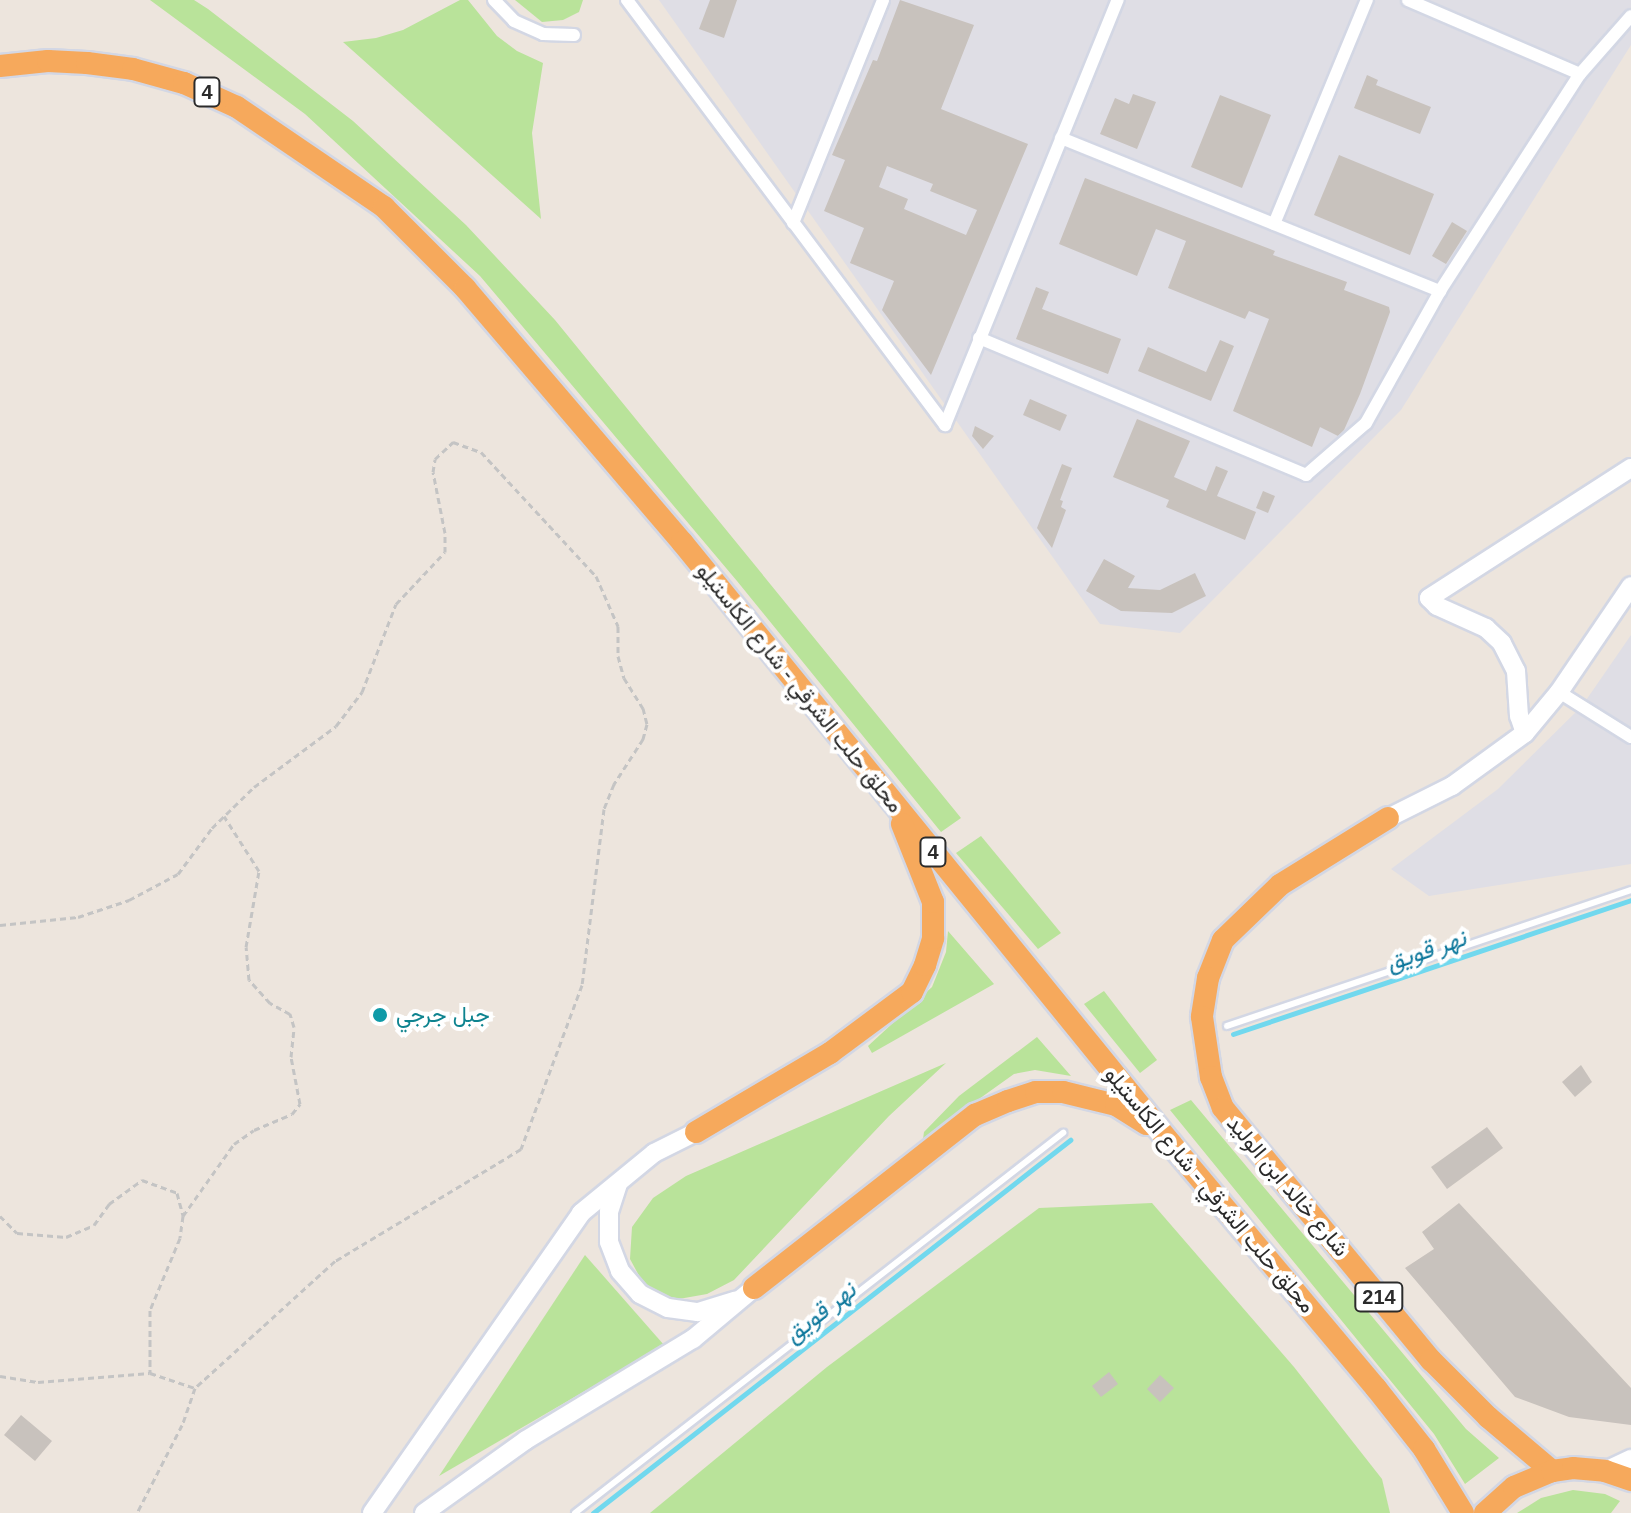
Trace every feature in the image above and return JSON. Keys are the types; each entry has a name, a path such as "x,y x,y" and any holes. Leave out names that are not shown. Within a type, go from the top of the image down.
{"highway":[{"name":"محلق حلب الشرقي - شارع الكاستيلو","path":"0,66 48,61 87,63 133,69 184,83 237,107 384,207 465,288 682,542 1172,1145 1376,1388 1424,1449 1463,1513"},
{"path":"696,1132 830,1053 912,992 933,938 933,902 895,804"},
{"name":"شارع خالد ابن الوليد","path":"1388,818 1280,885 1223,940 1208,978 1202,1017 1207,1061 1223,1108 1431,1360 1488,1417 1552,1471"},
{"path":"754,1288 975,1115 1008,1101 1036,1092 1063,1092 1116,1105 1140,1119 1172,1145"},
{"path":"1485,1513 1514,1487 1552,1471 1605,1471 1631,1480"}],"main road":[{"path":"1525,733 1519,716 1516,671 1502,643 1486,628 1437,606 1429,598 1631,468"},
{"path":"1388,818 1452,786 1525,733 1559,692 1631,586"},
{"path":"372,1513 581,1213 654,1153 696,1132"},
{"path":"618,1181 609,1211 609,1242 620,1271 640,1294 668,1308 698,1312 728,1305 754,1288"},
{"path":"424,1513 526,1440 693,1339 754,1288"},
{"path":"1605,1471 1631,1459"}],"street":[{"path":"494,0 514,21 529,28 543,34 574,35"},
{"path":"627,0 945,425 1118,0"},
{"path":"793,223 883,0"},
{"path":"1274,224 1367,0"},
{"path":"1408,0 1580,74"},
{"path":"979,338 1306,475 1366,423 1440,291 1580,74 1631,16"},
{"path":"1061,138 1440,291"},
{"path":"1559,692 1631,737"}],"lane":[{"path":"1227,1026 1631,890"},
{"path":"575,1513 1063,1133"}],"path":[{"path":"0,925 78,917 129,900 178,874 224,816 254,787 336,726 362,692 396,604 445,552 445,533 433,472 435,459 453,442 481,452 596,576 618,626 618,656 624,678 643,708 647,724 643,739 614,784 604,809 582,985 521,1149 335,1261 195,1388 182,1425 137,1513"},
{"path":"150,1373 150,1310 175,1256 183,1216 234,1144 254,1130 292,1114 300,1104 291,1057 294,1027 290,1014 270,1003 249,980 246,947 259,871 224,816"},
{"path":"0,1216 17,1233 66,1237 94,1225 109,1204 142,1180 177,1193 183,1216"},
{"path":"0,1376 38,1382 150,1373 195,1388"}],"shaded area":[{"path":"659,0 1631,0 1631,45 1401,410 1180,633 1100,624"},
{"path":"1631,635 1631,864 1429,896 1391,869 1498,789 1582,706"}],"green space":[{"path":"150,0 194,0 208,9 353,121 466,225 555,320 961,818 941,832 737,581 480,276 305,114"},
{"path":"460,0 468,0 497,36 517,51 543,63 532,133 541,219 343,42 376,38 403,30"},
{"path":"515,0 583,0 579,12 563,20 542,22"},
{"path":"981,836 1061,933 1038,949 956,853"},
{"path":"948,931 994,984 872,1053 868,1046 932,987 946,952"},
{"path":"1104,991 1157,1060 1140,1073 1084,1004"},
{"path":"1037,1037 1071,1076 1035,1070 1014,1074 923,1139 924,1132 959,1096"},
{"path":"946,1063 889,1116 734,1280 707,1294 673,1300 643,1283 630,1259 632,1227 653,1198 686,1176"},
{"path":"1191,1100 1466,1429 1499,1458 1465,1484 1434,1434 1170,1110"},
{"path":"1152,1203 1294,1367 1382,1479 1390,1513 650,1513 827,1367 1039,1208"},
{"path":"585,1255 664,1345 439,1476"},
{"path":"1573,1490 1605,1494 1620,1501 1611,1513 1517,1513 1541,1498"}],"building":[{"path":"710,0 737,0 724,38 699,29"},
{"path":"900,0 974,25 941,109 1028,144 931,375 882,310 894,281 850,263 864,228 824,211 845,160 832,155 873,60 877,61","holes":["887,166 933,184 930,191 977,210 966,235 904,209 908,199 879,187"]},
{"path":"1367,75 1378,80 1376,85 1431,107 1420,134 1354,108"},
{"path":"1133,94 1156,102 1137,149 1100,134 1115,98 1129,104"},
{"path":"1220,95 1271,115 1242,188 1191,167"},
{"path":"1339,155 1434,194 1410,255 1314,215"},
{"path":"1085,178 1275,251 1273,255 1347,282 1344,290 1389,307 1390,312 1360,394 1344,430 1338,436 1320,427 1312,447 1233,411 1269,319 1249,311 1245,319 1168,288 1186,241 1156,229 1137,276 1059,244"},
{"path":"1452,222 1467,231 1446,264 1432,256"},
{"path":"1036,287 1049,292 1042,309 1121,339 1108,374 1016,339"},
{"path":"1220,340 1234,346 1211,401 1138,371 1148,347 1206,372"},
{"path":"1030,399 1067,415 1060,431 1023,415"},
{"path":"1137,419 1190,441 1174,477 1206,491 1216,466 1228,471 1217,496 1256,512 1245,540 1166,507 1169,500 1113,477"},
{"path":"975,426 994,436 983,449 972,436"},
{"path":"1062,464 1072,468 1060,500 1063,501 1061,507 1066,510 1052,548 1037,528"},
{"path":"1263,491 1275,496 1268,513 1256,508"},
{"path":"1104,559 1135,576 1128,588 1160,590 1195,573 1206,596 1172,613 1121,611 1086,591"},
{"path":"1581,1065 1592,1082 1575,1097 1562,1082"},
{"path":"1487,1127 1503,1148 1447,1189 1431,1167"},
{"path":"1459,1203 1631,1388 1631,1425 1569,1417 1515,1397 1405,1268 1434,1249 1422,1232"},
{"path":"1109,1372 1118,1384 1101,1397 1092,1386"},
{"path":"1160,1375 1174,1388 1160,1402 1147,1389"},
{"path":"21,1415 52,1441 35,1461 4,1435"}],"waterway":[{"name":"نهر قويق","path":"1233,1034 1631,900"},
{"name":"نهر قويق","path":"593,1513 1070,1140"}],"place":[{"name":"جبل جرجي","path":"380,1015"}]}
